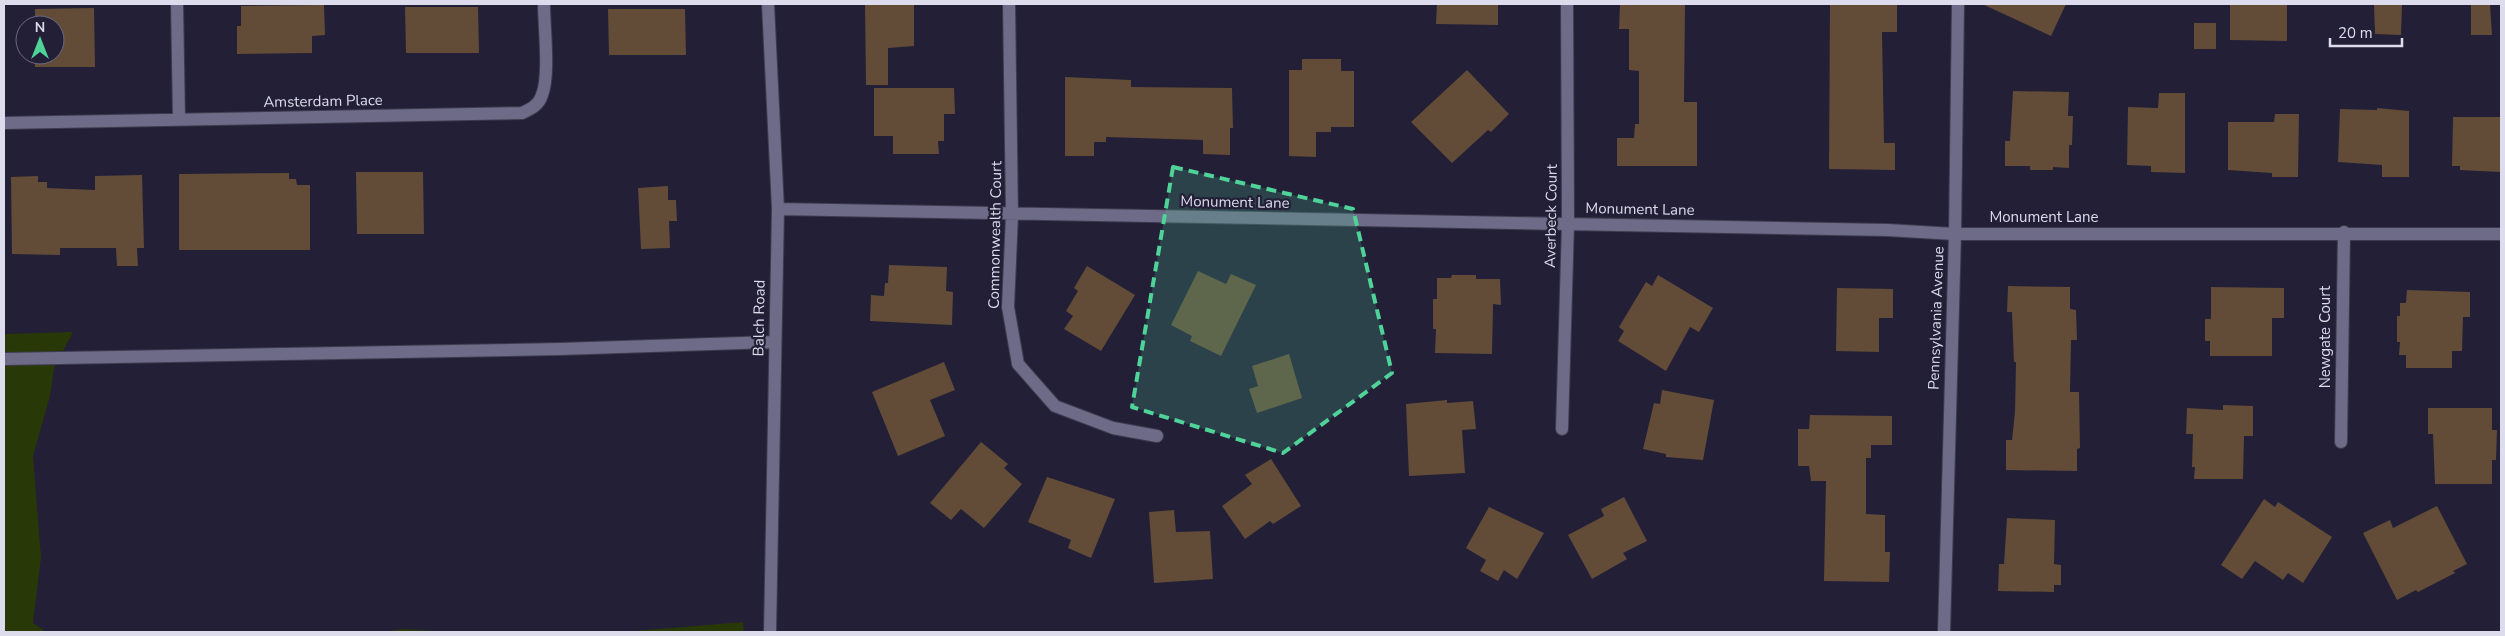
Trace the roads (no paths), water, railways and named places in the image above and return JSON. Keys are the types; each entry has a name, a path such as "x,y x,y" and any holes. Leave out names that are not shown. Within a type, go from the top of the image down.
{"street":[{"path":"177,4 179,119"},
{"name":"Amsterdam Place","path":"4,123 522,113 533,109 542,97 545,83 544,4"},
{"name":"Balch Road","path":"768,4 778,209 770,632"},
{"name":"Commonwealth Court","path":"1010,4 1012,214 1008,308 1018,364 1055,406 1113,428 1157,436"},
{"name":"Averbeck Court","path":"1562,429 1568,223 1567,4"},
{"name":"Pennsylvania Avenue","path":"1944,632 1955,234 1958,4"},
{"name":"Monument Lane","path":"778,209 1568,223 1887,230 1955,234 2344,232 2501,234"},
{"name":"Newgate Court","path":"2341,442 2344,232"},
{"path":"4,358 560,350 775,342"}]}
